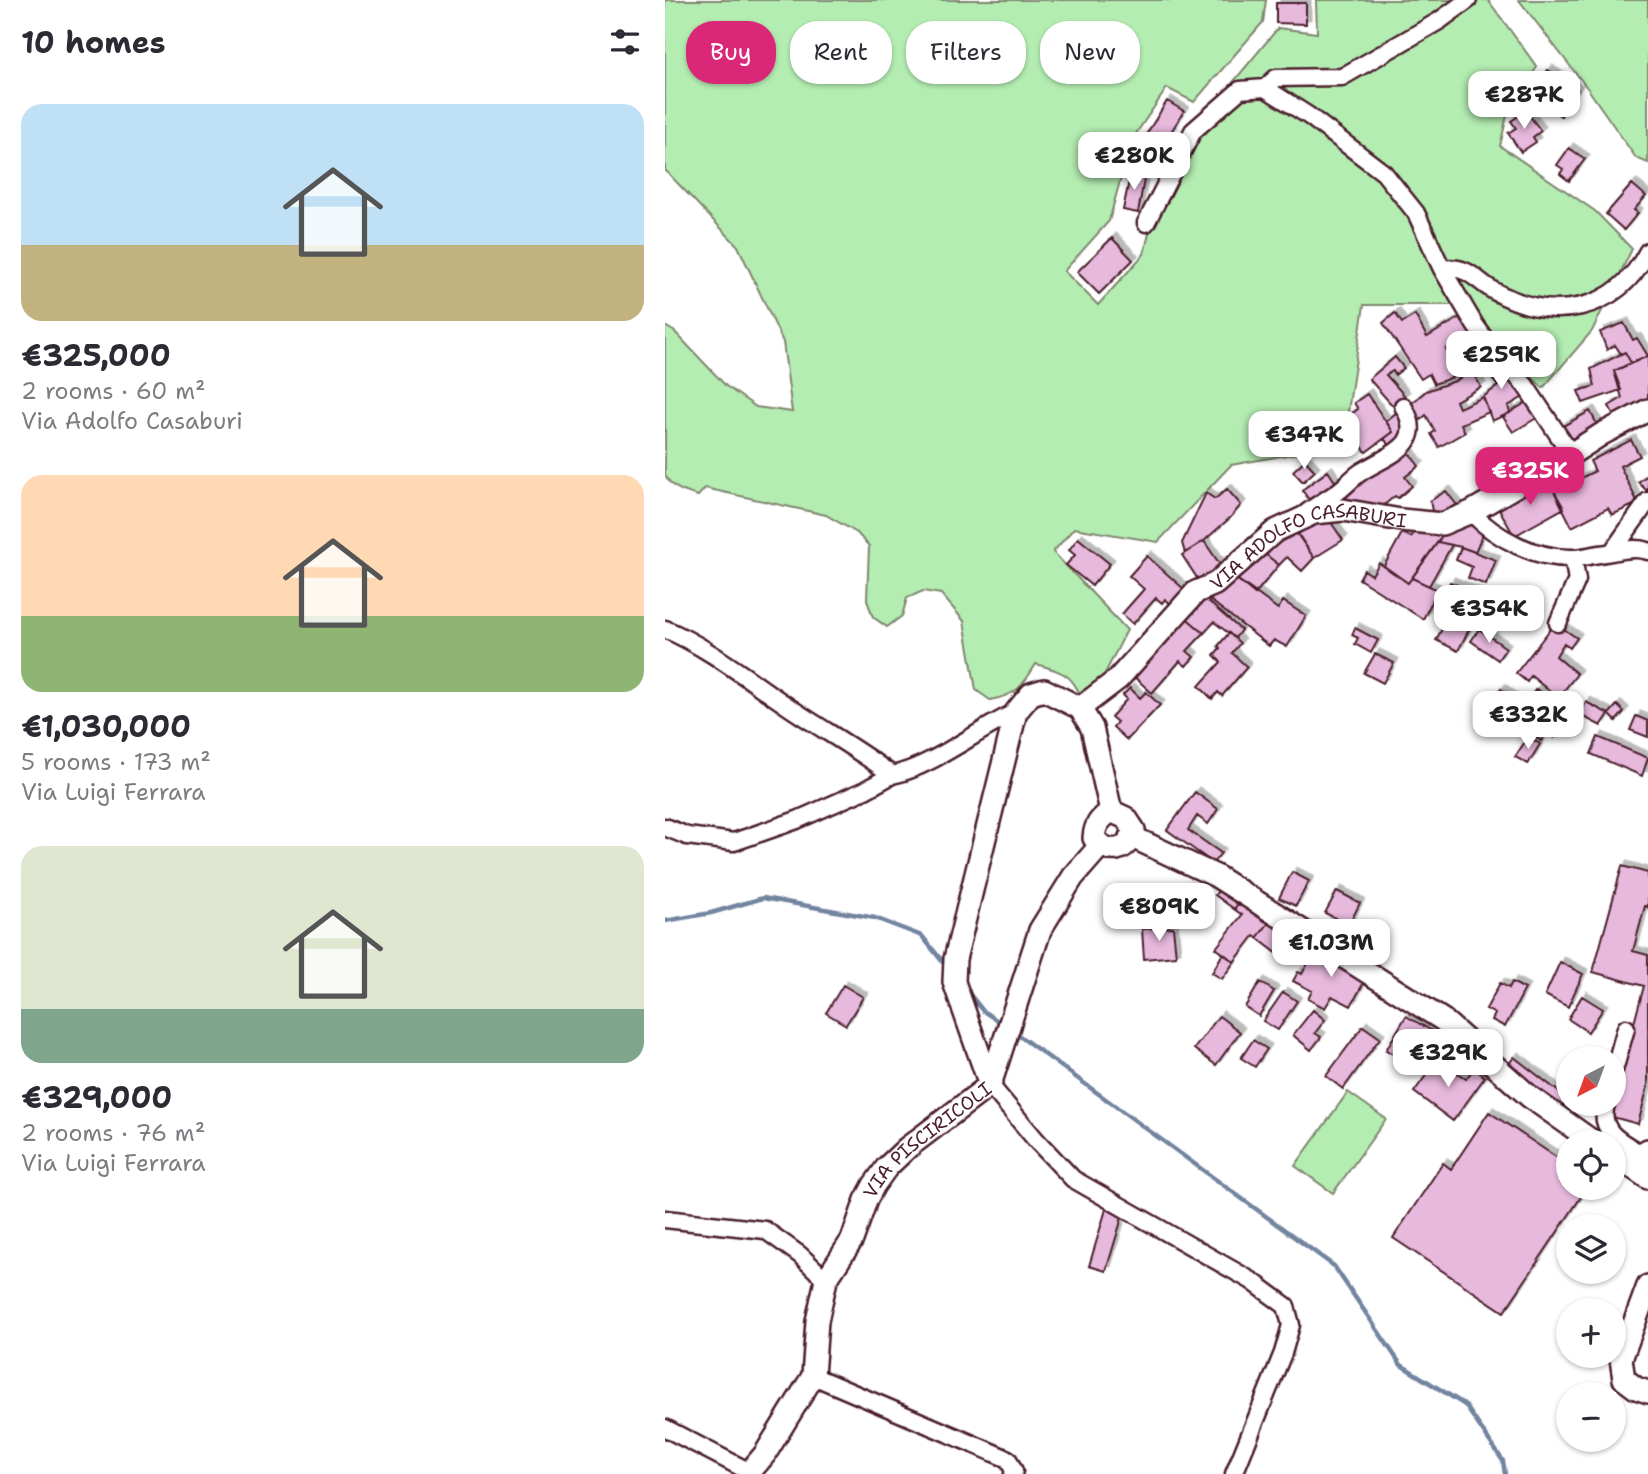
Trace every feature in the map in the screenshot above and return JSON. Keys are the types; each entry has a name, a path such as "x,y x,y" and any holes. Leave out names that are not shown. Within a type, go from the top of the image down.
{"street":[{"path":"1265,88 1276,78 1342,77 1428,27 1468,0"},
{"path":"1146,223 1193,131 1240,90 1265,88 1309,116 1384,173 1416,213 1442,269 1482,334 1495,353 1525,385 1571,454"},
{"path":"1442,269 1456,267 1472,274 1492,290 1521,303 1557,309 1573,308 1596,302 1613,292 1632,273 1648,251"},
{"path":"1295,522 1317,504 1337,493 1360,472 1399,451 1408,439 1411,429 1411,421 1403,406"},
{"path":"1571,454 1602,433 1648,410"},
{"path":"1571,454 1598,445 1648,421"},
{"name":"VIA ADOLFO CASABURI","path":"1080,708 1118,680 1196,592 1215,584 1275,531 1314,513 1343,510 1442,524 1471,512 1571,454"},
{"path":"1612,552 1648,501"},
{"path":"1471,512 1483,525 1521,546 1552,557 1573,558 1630,549 1648,551"},
{"path":"1559,623 1577,580 1573,558"},
{"path":"665,629 741,674 893,775"},
{"path":"665,827 687,836 734,842 797,820 920,765 1016,712 1031,694 1044,690 1080,708 1092,728 1111,811 1130,822 1134,830 1132,837 1121,849 1109,850 1100,846 1094,838 1094,831 1100,819 1111,811"},
{"name":"VIA PISCIRICOLI","path":"813,1376 817,1321 827,1280 852,1240 866,1200 887,1167 987,1078 954,982 955,959 1016,712"},
{"path":"1132,837 1216,876 1443,1020 1530,1097 1577,1130"},
{"path":"1100,846 1073,877 1040,930 1002,1052 987,1078 1036,1140 1073,1179 1252,1282 1286,1306 1291,1325 1283,1353 1234,1474"},
{"path":"1621,1046 1626,1028"},
{"path":"1603,1116 1605,1126 1637,1161"},
{"path":"665,1219 765,1230 800,1255 827,1280"},
{"path":"1648,1286 1621,1359 1624,1379 1636,1388 1648,1392"},
{"path":"665,1428 749,1473 776,1437 813,1376 1008,1459 1013,1474"}],"green space":[{"path":"665,0 1266,0 1263,22 1194,102 1167,88 1131,141 1109,221 1064,271 1098,305 1144,254 1166,163 1278,28 1317,33 1316,0 1488,0 1537,67 1508,111 1500,146 1595,211 1632,249 1592,331 1543,388 1458,305 1364,305 1343,445 1231,465 1158,542 1074,528 1053,552 1127,630 1087,709 1078,689 1069,678 1036,664 1018,689 1007,696 990,700 976,690 964,621 941,594 923,591 907,598 902,616 887,627 873,617 867,600 869,546 857,533 826,515 705,488 698,496 683,491 667,479 665,326 675,332 726,386 756,407 792,412 783,342 738,246 665,170"},
{"path":"1519,0 1648,0 1648,163 1636,158 1588,89"},
{"path":"1348,1092 1386,1119 1333,1193 1295,1166"}],"building":[{"path":"1276,3 1306,3 1306,24 1276,23"},
{"path":"1548,70 1578,90 1561,116 1530,96"},
{"path":"1167,101 1184,111 1156,156 1139,146"},
{"path":"1526,111 1541,131 1533,137 1536,142 1521,152 1508,133 1516,128 1511,121"},
{"path":"1569,148 1585,159 1569,181 1560,174 1563,169 1557,165"},
{"path":"1131,171 1145,174 1138,213 1123,210"},
{"path":"1632,184 1646,196 1634,210 1638,213 1624,230 1606,214"},
{"path":"1112,238 1133,260 1099,294 1077,272"},
{"path":"1395,313 1402,323 1415,315 1427,337 1459,318 1478,341 1463,351 1456,343 1446,349 1452,359 1469,352 1479,362 1456,376 1434,384 1429,374 1421,379 1383,323"},
{"path":"1624,323 1633,340 1637,338 1648,356 1631,363 1625,352 1621,354 1615,345 1607,350 1600,332"},
{"path":"1625,352 1631,363 1614,371 1621,390 1583,403 1578,391 1595,386 1591,369"},
{"path":"1648,356 1648,404 1617,421 1609,406 1622,398 1614,371"},
{"path":"1395,357 1404,368 1395,375 1393,371 1386,375 1405,396 1392,405 1369,379"},
{"path":"1494,358 1527,395 1508,406 1510,413 1492,421 1483,397 1498,386 1481,366"},
{"path":"1472,371 1481,387 1456,401 1459,408 1483,397 1489,412 1461,424 1465,432 1439,447 1431,434 1435,431 1426,415 1416,424 1406,408 1426,391 1455,381"},
{"path":"1367,394 1393,432 1366,452 1343,420 1358,409 1354,403"},
{"path":"1530,400 1540,416 1513,432 1503,417"},
{"path":"1401,409 1406,438 1395,451 1384,439 1393,432 1386,421"},
{"path":"1590,411 1599,428 1571,444 1561,427"},
{"path":"1631,440 1640,456 1620,466 1638,503 1612,515 1608,508 1572,527 1551,485 1571,475 1575,481 1595,471 1590,461"},
{"path":"1406,449 1419,466 1405,477 1412,486 1398,498 1395,496 1378,510 1343,497 1348,488"},
{"path":"1305,460 1315,471 1303,482 1293,471"},
{"path":"1328,471 1338,486 1312,504 1302,490"},
{"path":"1648,475 1648,492 1638,482"},
{"path":"1546,477 1564,508 1514,536 1497,505"},
{"path":"1227,489 1241,505 1204,541 1185,553 1182,543 1206,493 1215,499"},
{"path":"1446,491 1460,509 1434,520 1430,501"},
{"path":"1326,515 1343,540 1314,558 1298,534"},
{"path":"1461,521 1484,531 1475,552 1438,542 1446,529 1459,530"},
{"path":"1418,527 1444,533 1408,583 1384,566 1402,533 1411,537"},
{"path":"1295,531 1314,558 1302,571 1287,557 1279,565 1260,550"},
{"path":"1078,538 1110,564 1092,586 1066,565 1075,555 1069,550"},
{"path":"1204,541 1223,569 1201,584 1182,555"},
{"path":"1438,542 1452,545 1429,586 1412,578"},
{"path":"1461,547 1496,560 1486,585 1468,578 1472,567 1456,560"},
{"path":"1260,550 1279,565 1255,594 1234,577"},
{"path":"1147,556 1185,590 1172,605 1165,599 1162,603 1156,598 1133,624 1122,614 1144,589 1129,576"},
{"path":"1379,563 1408,583 1412,578 1438,590 1423,619 1359,579 1364,570 1372,575"},
{"path":"1234,577 1278,609 1283,601 1306,616 1287,647 1274,640 1269,646 1210,600"},
{"path":"1450,582 1476,593 1470,607 1444,596"},
{"path":"1203,597 1241,630 1235,638 1214,622 1204,633 1183,615"},
{"path":"1451,612 1472,624 1458,651 1436,640"},
{"path":"1183,615 1204,633 1187,651 1194,657 1186,666 1180,661 1152,693 1131,674"},
{"path":"1555,623 1577,638 1570,648 1564,643 1556,656 1577,674 1558,698 1531,676 1527,682 1516,673"},
{"path":"1355,628 1378,640 1371,653 1355,644 1358,638 1352,635"},
{"path":"1479,629 1506,648 1498,660 1471,641"},
{"path":"1229,633 1240,643 1232,653 1247,667 1222,696 1218,692 1212,699 1199,686 1221,662 1214,655"},
{"path":"1375,654 1394,663 1383,683 1364,673"},
{"path":"1130,688 1140,698 1146,692 1160,705 1127,740 1113,727 1117,722 1111,717 1127,699 1123,695"},
{"path":"1501,689 1523,706 1536,689 1566,713 1561,720 1566,723 1554,738 1547,733 1541,741 1491,701"},
{"path":"1586,702 1609,714 1601,726 1580,715"},
{"path":"1617,705 1624,712 1616,721 1609,714"},
{"path":"1636,716 1648,721 1648,737 1630,730"},
{"path":"1528,737 1540,744 1528,764 1515,757"},
{"path":"1598,737 1648,758 1642,776 1591,754"},
{"path":"1195,792 1218,809 1208,824 1197,816 1188,830 1221,853 1213,863 1167,830"},
{"path":"1622,866 1648,873 1648,907 1645,906 1633,951 1648,955 1648,1086 1638,1124 1609,1116 1626,1116 1626,1053 1644,986 1593,972"},
{"path":"1292,872 1309,881 1296,906 1279,898"},
{"path":"1224,882 1243,897 1234,909 1215,895"},
{"path":"1337,891 1360,903 1349,925 1325,913"},
{"path":"1243,897 1272,919 1257,938 1254,936 1234,962 1216,948 1242,915 1234,909"},
{"path":"1272,919 1293,935 1278,954 1257,938"},
{"path":"1173,927 1176,956 1144,959 1142,929"},
{"path":"1317,947 1368,975 1351,1006 1332,996 1325,1008 1308,999 1312,991 1293,981 1298,972 1302,974"},
{"path":"1223,953 1234,962 1222,979 1212,973"},
{"path":"1560,962 1583,974 1568,1007 1545,995"},
{"path":"1260,982 1274,991 1259,1016 1245,1007"},
{"path":"1512,982 1525,989 1505,1027 1492,1020 1495,1014 1486,1009 1500,983 1509,988"},
{"path":"843,985 863,997 846,1025 826,1013"},
{"path":"1283,992 1297,1001 1278,1030 1263,1021"},
{"path":"1582,996 1603,1009 1588,1032 1568,1019"},
{"path":"1313,1010 1325,1020 1315,1033 1321,1037 1311,1050 1293,1035"},
{"path":"1219,1016 1240,1032 1216,1065 1194,1049"},
{"path":"1406,1016 1434,1032 1414,1066 1386,1050"},
{"path":"1363,1026 1380,1038 1343,1089 1326,1076"},
{"path":"1253,1040 1267,1049 1255,1067 1241,1058"},
{"path":"1514,1057 1556,1090 1556,1107 1506,1068"},
{"path":"1438,1059 1466,1079 1474,1068 1485,1077 1453,1121 1414,1092"},
{"path":"1489,1112 1556,1157 1556,1200 1579,1200 1570,1214 1556,1214 1556,1234 1504,1312 1393,1238 1443,1163 1451,1169"},
{"path":"1107,1206 1124,1211 1106,1271 1089,1266"}],"waterway":[{"path":"665,921 711,913 763,898 875,918 922,936 946,966"},
{"path":"967,991 983,1011 1004,1025"},
{"path":"1014,1032 1334,1266 1401,1365 1465,1405 1503,1461 1505,1474"}]}
